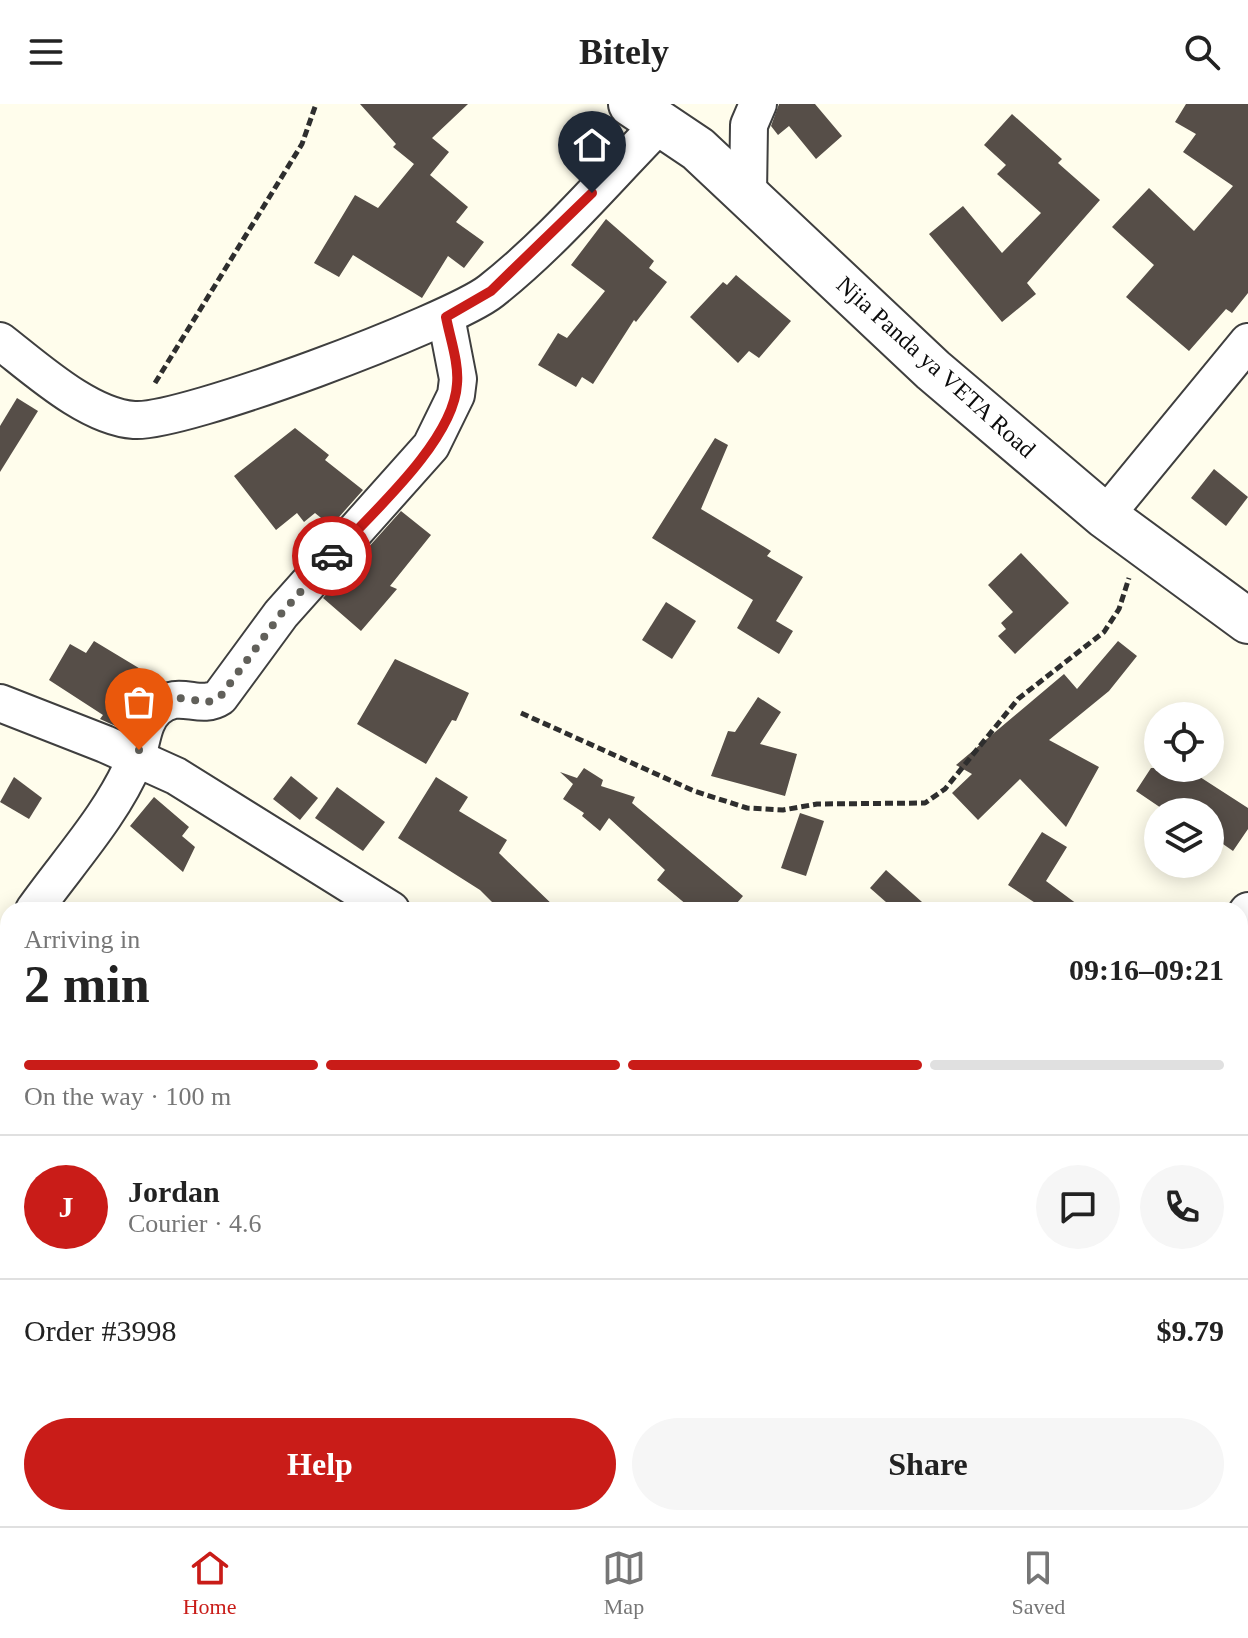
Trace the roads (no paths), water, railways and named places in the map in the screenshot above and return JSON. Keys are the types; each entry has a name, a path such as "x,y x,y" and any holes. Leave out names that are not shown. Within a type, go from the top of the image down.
{"street":[{"path":"748,194 749,125 758,104"},
{"path":"0,341 73,395 101,411 134,420 188,410 250,391 446,317 491,291 645,115"},
{"name":"Njia Panda ya VETA Road","path":"645,115 698,149 933,370 1105,516 1248,621"},
{"path":"40,902 111,803 137,758 147,722 156,709 171,700 186,698 211,702 220,697 281,614 431,446 456,395 458,379 446,317"},
{"path":"1105,516 1248,342"},
{"path":"0,703 137,758 216,798 378,902"}]}
